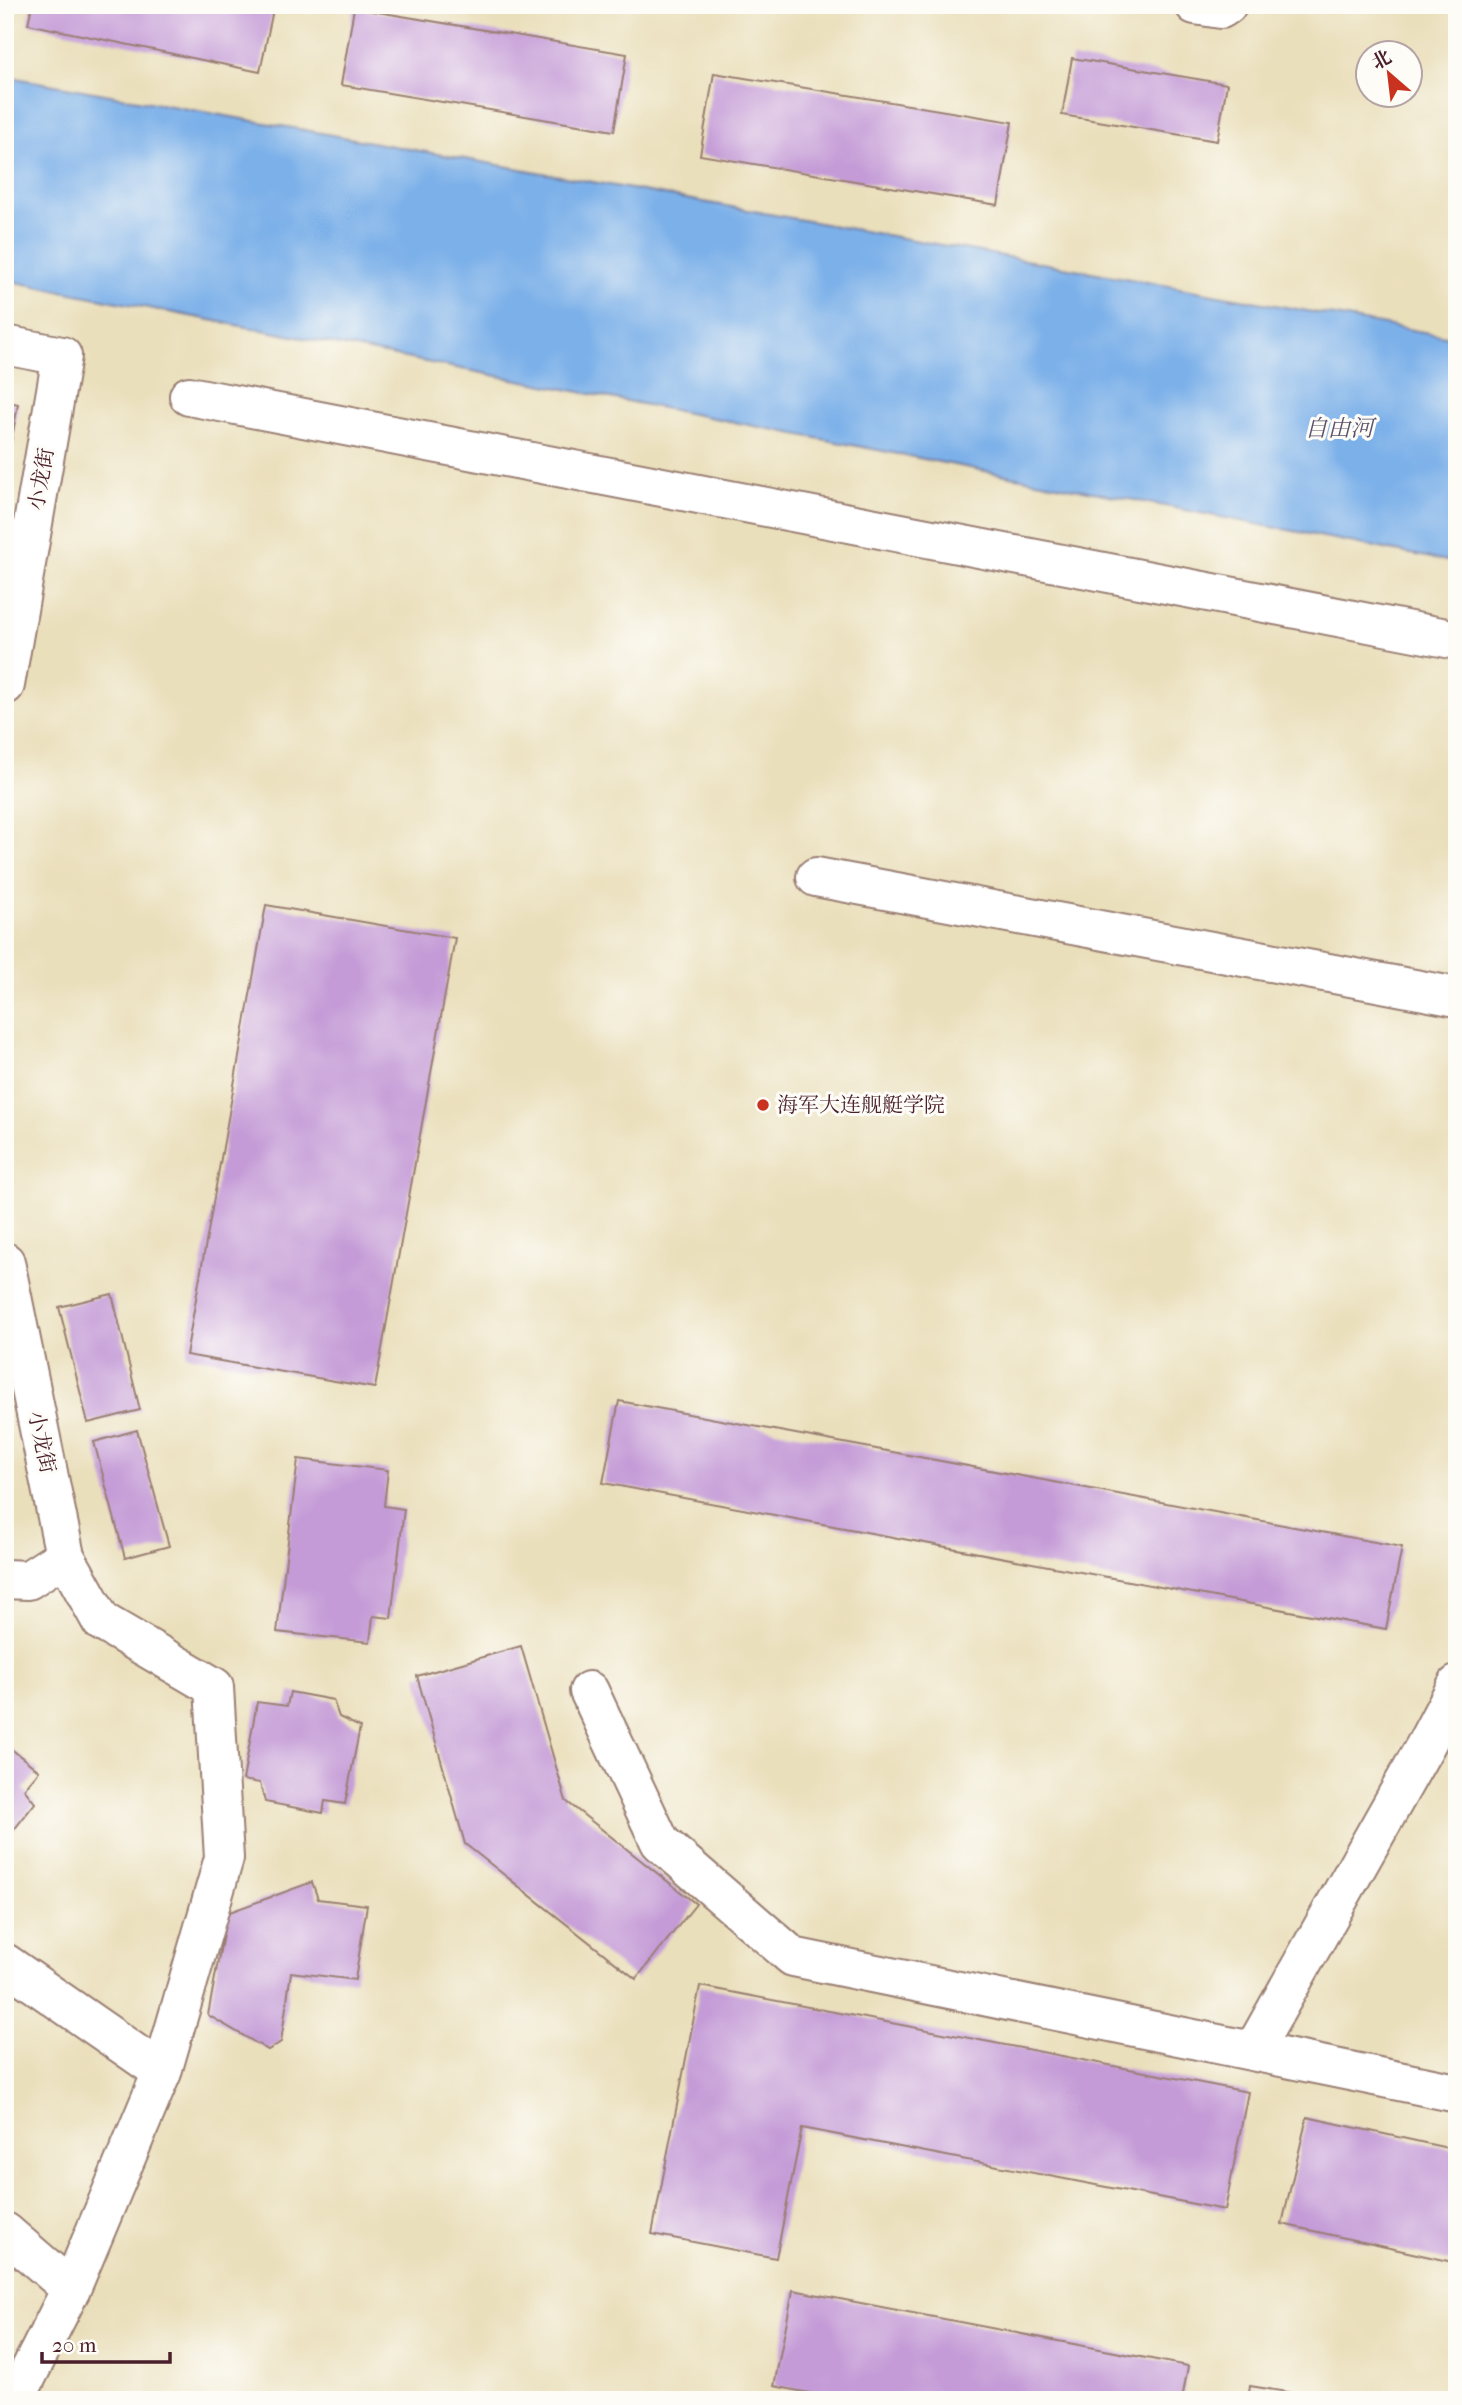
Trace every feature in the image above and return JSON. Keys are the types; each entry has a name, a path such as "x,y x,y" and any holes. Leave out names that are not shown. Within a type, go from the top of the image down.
{"street":[{"path":"1195,5 1221,9 1227,5"},
{"name":"小龙街","path":"5,345 62,356 5,685"},
{"path":"189,396 1457,640"},
{"path":"816,877 1457,997"},
{"name":"小龙街","path":"5,1262 65,1556 101,1621 214,1687 224,1858 162,2072"},
{"path":"5,1579 28,1580 65,1556"},
{"path":"1253,2051 1441,1742 1457,1685"},
{"path":"589,1691 660,1842 793,1956 1457,2093"},
{"path":"5,1963 162,2072 71,2289 15,2400"},
{"path":"5,2232 71,2289"}],"water":[{"name":"自由河","path":"5,76 1457,338 1457,563 5,280"}],"building":[{"path":"32,5 208,5 219,8 220,5 274,5 260,72 28,24"},
{"path":"354,8 627,54 614,131 341,85"},
{"path":"1072,58 1227,84 1217,141 1062,115"},
{"path":"714,73 1012,122 998,205 700,155"},
{"path":"5,401 18,404 7,467 5,466"},
{"path":"266,905 455,938 375,1388 186,1355"},
{"path":"112,1294 140,1410 88,1423 59,1307"},
{"path":"619,1401 1402,1547 1386,1629 603,1483"},
{"path":"137,1430 169,1546 125,1558 94,1442"},
{"path":"298,1459 388,1470 384,1506 404,1509 391,1618 373,1616 370,1642 277,1632"},
{"path":"521,1646 566,1801 696,1904 636,1979 465,1844 417,1676"},
{"path":"290,1692 333,1700 339,1717 360,1727 345,1804 325,1801 323,1813 265,1802 260,1783 243,1780 257,1702 287,1706"},
{"path":"5,1744 39,1771 24,1789 35,1803 5,1841"},
{"path":"312,1882 318,1899 367,1905 355,1980 291,1972 281,2042 268,2050 208,2015 227,1913"},
{"path":"700,1986 1248,2092 1225,2210 802,2128 776,2258 652,2234"},
{"path":"1307,2117 1457,2150 1457,2263 1282,2224"},
{"path":"793,2290 1188,2366 1182,2400 844,2400 774,2386"},
{"path":"1250,2386 1324,2398 1324,2400 1248,2400"}],"place":[{"name":"海军大连舰艇学院","path":"763,1105"}]}
